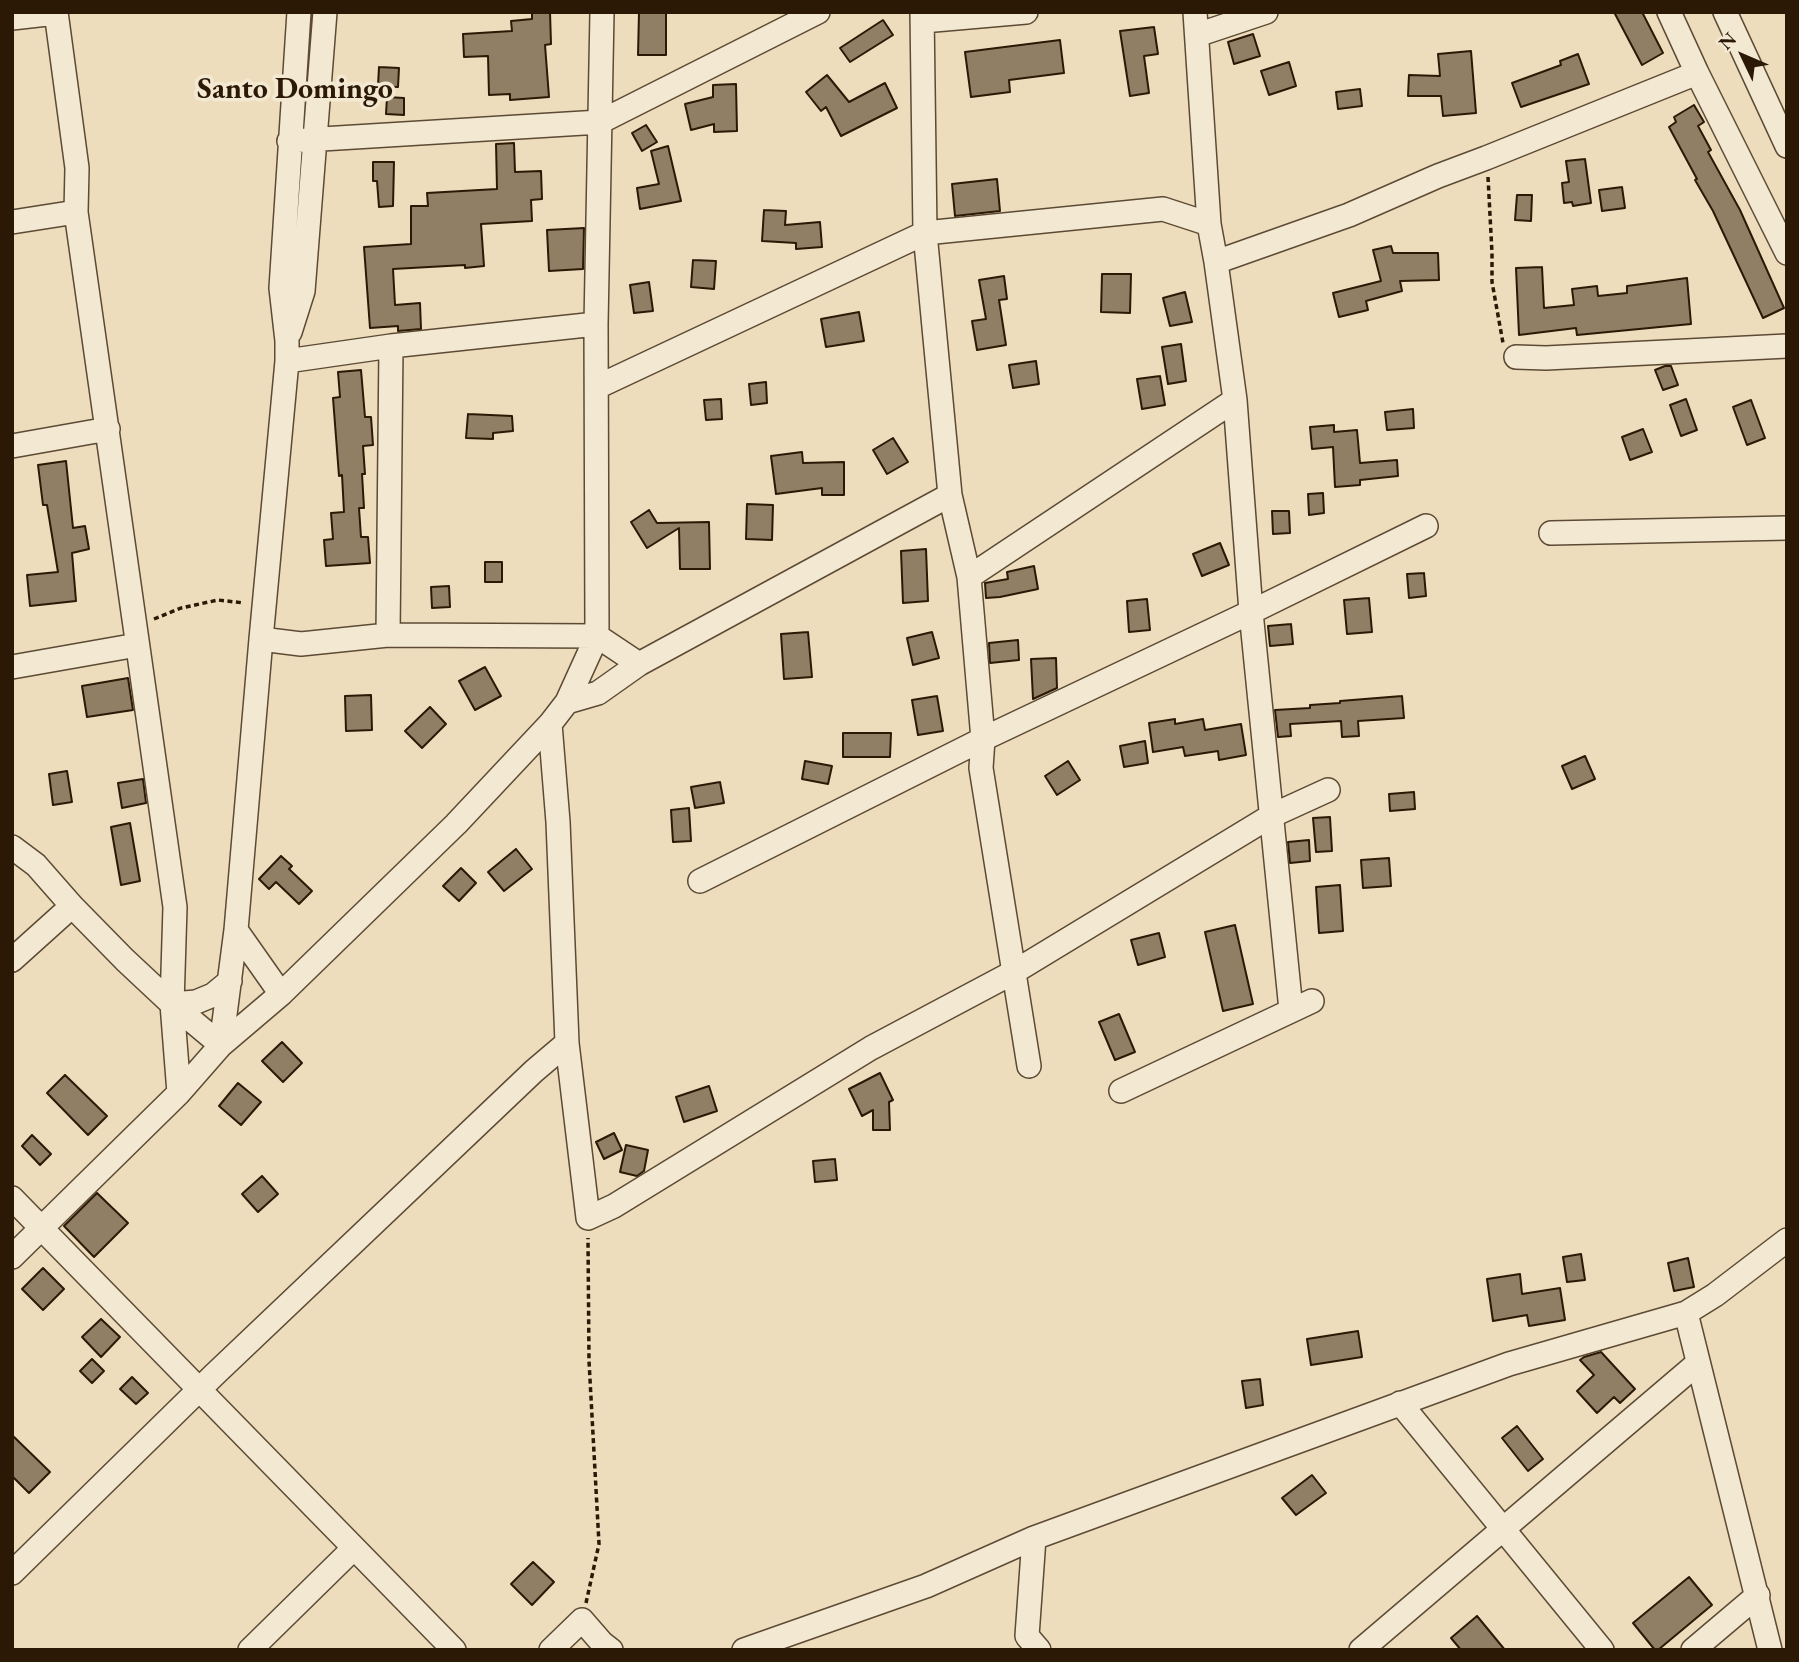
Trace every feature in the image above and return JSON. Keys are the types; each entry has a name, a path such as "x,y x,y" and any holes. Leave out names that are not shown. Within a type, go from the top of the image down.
{"street":[{"path":"287,351 281,288 299,12"},
{"path":"222,1045 236,930 287,351 303,291 325,12"},
{"path":"12,1256 179,1094 222,1045 281,994 456,824 550,724 567,702 597,636 596,324 602,12"},
{"path":"289,141 600,122 818,12"},
{"path":"1026,12 922,17 925,233 950,495 969,577 983,739 981,768 1029,1066"},
{"path":"1265,12 1196,23 1209,224 1235,400 1251,612 1291,1010"},
{"path":"1669,12 1787,253"},
{"path":"1725,12 1787,146"},
{"path":"12,18 56,13 77,168 76,212 175,907 172,1004 179,1094"},
{"path":"1216,262 1349,215 1438,176 1697,73"},
{"path":"597,387 925,233 1163,209 1209,224"},
{"path":"12,222 76,212"},
{"path":"287,351 391,346 596,324"},
{"path":"388,635 391,346"},
{"path":"1516,357 1546,358 1787,346"},
{"path":"969,577 1235,400"},
{"path":"12,446 108,429"},
{"path":"567,702 598,693 639,664 950,495"},
{"path":"700,881 983,739 1426,526"},
{"path":"1551,533 1787,528"},
{"path":"261,639 301,644 388,635 597,636 639,664"},
{"path":"12,667 136,636"},
{"path":"550,724 558,822 567,1043 588,1218 614,1206 871,1048 1014,972 1271,816 1328,790"},
{"path":"12,847 36,865 72,906 172,1004 222,1045"},
{"path":"12,960 72,906"},
{"path":"236,930 281,994"},
{"path":"172,1004 196,1002 213,995 230,981"},
{"path":"1121,1091 1312,1000"},
{"path":"12,1573 199,1390 534,1071 567,1043"},
{"path":"12,1198 454,1650"},
{"path":"744,1650 926,1586 1034,1538 1509,1364 1686,1313 1715,1295 1787,1240"},
{"path":"1686,1313 1770,1650"},
{"path":"1361,1650 1698,1363"},
{"path":"1400,1403 1602,1650"},
{"path":"1026,1645 1034,1538"},
{"path":"250,1650 354,1548"},
{"path":"1693,1650 1758,1595"},
{"path":"551,1650 582,1620 611,1650"}],"path":[{"path":"1486,158 1492,282 1502,341 1507,351 1516,357"},
{"path":"136,636 181,608 218,600 264,605"},
{"path":"582,1620 599,1544 589,1361 588,1218"}],"building":[{"path":"532,12 550,12 551,44 545,45 549,97 510,100 510,94 489,95 488,56 464,57 463,34 512,31 511,21 532,19"},
{"path":"639,12 666,12 666,55 638,55"},
{"path":"1614,12 1642,12 1663,53 1642,65"},
{"path":"883,20 893,35 850,62 840,48"},
{"path":"1154,27 1158,54 1144,56 1149,93 1130,96 1120,31"},
{"path":"1253,34 1260,56 1234,64 1228,42"},
{"path":"1060,40 1064,73 1009,80 1010,92 971,97 965,52"},
{"path":"1471,51 1476,113 1443,116 1441,96 1408,96 1409,75 1440,76 1438,54"},
{"path":"1578,54 1589,84 1521,107 1512,83 1561,65 1560,61"},
{"path":"1289,62 1296,86 1269,95 1261,71"},
{"path":"379,67 399,68 398,87 378,86"},
{"path":"827,75 849,102 885,83 897,108 841,136 826,107 821,111 806,92"},
{"path":"736,84 737,131 714,132 714,124 691,130 685,104 713,97 713,85"},
{"path":"1360,89 1362,106 1338,109 1336,92"},
{"path":"387,97 404,98 404,115 386,114"},
{"path":"1694,105 1704,122 1698,126 1711,150 1708,152 1740,210 1784,308 1763,318 1713,211 1669,127 1676,122 1674,117"},
{"path":"646,125 657,142 642,151 632,133"},
{"path":"514,143 515,172 541,171 542,199 531,200 532,221 481,224 484,266 393,269 395,305 420,303 421,329 398,331 398,326 370,328 364,247 411,244 411,206 428,206 427,193 497,189 496,144"},
{"path":"668,146 681,201 640,209 637,188 659,184 651,151"},
{"path":"1585,159 1591,203 1573,206 1572,202 1564,203 1562,183 1569,182 1566,161"},
{"path":"373,162 394,162 393,206 379,207 377,181 373,181"},
{"path":"997,179 1000,211 955,216 952,184"},
{"path":"1622,187 1625,208 1602,211 1599,190"},
{"path":"1517,195 1532,195 1531,221 1515,220"},
{"path":"764,210 786,211 785,225 820,222 822,247 796,249 796,243 762,241"},
{"path":"584,228 583,269 549,271 547,230"},
{"path":"1391,246 1393,253 1438,253 1439,280 1400,281 1402,291 1366,301 1368,310 1339,317 1333,293 1381,281 1373,250"},
{"path":"693,260 716,261 714,289 691,287"},
{"path":"1542,267 1544,308 1574,305 1572,289 1597,286 1598,296 1627,293 1627,286 1687,278 1691,324 1577,335 1576,328 1519,335 1516,268"},
{"path":"1102,274 1131,274 1130,313 1101,312"},
{"path":"1004,276 1007,299 999,300 1006,345 977,350 972,321 986,319 979,280"},
{"path":"649,282 653,311 634,313 630,285"},
{"path":"1185,292 1192,322 1170,326 1163,298"},
{"path":"859,312 864,341 826,347 821,319"},
{"path":"1181,344 1186,381 1168,384 1162,347"},
{"path":"1036,361 1039,384 1013,388 1009,365"},
{"path":"1671,366 1678,385 1663,390 1655,370"},
{"path":"361,370 365,417 371,417 373,445 363,446 364,508 359,508 361,537 368,537 370,563 326,566 324,540 333,539 331,513 344,512 333,398 340,397 338,372"},
{"path":"1160,376 1165,405 1142,409 1137,379"},
{"path":"766,382 767,403 751,405 749,384"},
{"path":"721,399 722,419 706,420 704,400"},
{"path":"1686,399 1697,430 1681,436 1670,405"},
{"path":"1751,400 1765,438 1747,445 1733,407"},
{"path":"1413,409 1414,428 1387,430 1385,412"},
{"path":"468,414 512,416 513,431 493,433 493,439 466,438"},
{"path":"1334,425 1334,432 1357,430 1360,463 1397,460 1398,476 1360,480 1360,485 1335,487 1333,447 1312,449 1310,427"},
{"path":"1643,429 1652,452 1630,460 1622,437"},
{"path":"893,438 908,462 887,474 873,450"},
{"path":"802,452 803,463 844,462 844,495 822,495 822,488 776,494 771,456"},
{"path":"66,461 73,528 85,526 89,549 72,553 76,601 30,606 27,575 58,572 47,505 43,505 38,465"},
{"path":"1323,493 1324,513 1309,515 1308,494"},
{"path":"747,504 773,505 772,540 746,539"},
{"path":"649,510 657,523 709,522 710,569 680,569 679,528 647,548 631,522"},
{"path":"1272,511 1289,511 1290,533 1273,534"},
{"path":"1220,543 1229,565 1202,576 1193,554"},
{"path":"926,549 928,601 903,603 901,551"},
{"path":"485,562 502,562 502,582 485,582"},
{"path":"1034,566 1038,589 986,598 985,583 1008,579 1007,572"},
{"path":"1424,573 1426,596 1409,598 1407,574"},
{"path":"449,586 450,607 432,608 431,587"},
{"path":"1369,598 1372,632 1347,634 1344,600"},
{"path":"1147,599 1150,630 1129,632 1127,601"},
{"path":"1291,624 1293,644 1270,646 1268,626"},
{"path":"808,632 812,677 784,679 781,634"},
{"path":"932,632 939,658 913,665 907,638"},
{"path":"1018,640 1019,660 990,663 989,643"},
{"path":"1056,658 1057,688 1033,699 1031,659"},
{"path":"485,667 501,696 475,710 459,681"},
{"path":"128,678 133,710 87,717 82,686"},
{"path":"371,695 372,730 346,731 345,696"},
{"path":"937,696 943,731 918,735 912,700"},
{"path":"1402,696 1404,718 1358,721 1359,736 1342,737 1341,721 1290,724 1291,736 1278,737 1275,710"},
{"path":"430,707 446,724 422,748 405,731"},
{"path":"1175,719 1175,724 1203,719 1205,730 1241,724 1246,755 1219,760 1218,751 1185,756 1183,747 1153,752 1149,723"},
{"path":"843,733 891,733 890,757 843,757"},
{"path":"1145,741 1148,763 1124,767 1120,746"},
{"path":"1585,756 1595,779 1572,789 1562,766"},
{"path":"805,761 832,766 828,784 802,779"},
{"path":"1068,761 1080,780 1057,795 1045,776"},
{"path":"67,771 72,802 53,805 49,774"},
{"path":"143,779 146,803 122,808 118,783"},
{"path":"720,782 724,803 695,808 691,787"},
{"path":"1414,792 1415,809 1390,811 1389,794"},
{"path":"689,808 691,841 673,842 671,810"},
{"path":"1330,817 1332,851 1316,852 1313,818"},
{"path":"130,823 140,881 121,885 111,827"},
{"path":"1309,840 1310,861 1290,863 1288,842"},
{"path":"516,849 532,869 504,891 488,872"},
{"path":"281,856 292,866 289,869 312,891 299,904 276,882 269,889 259,879"},
{"path":"1389,858 1391,886 1363,888 1361,860"},
{"path":"461,868 476,883 459,901 443,886"},
{"path":"1340,885 1343,931 1319,933 1316,887"},
{"path":"1235,925 1253,1004 1223,1011 1205,932"},
{"path":"1159,933 1165,957 1138,965 1131,940"},
{"path":"1119,1014 1135,1052 1115,1060 1099,1022"},
{"path":"282,1042 302,1063 283,1082 262,1061"},
{"path":"880,1073 893,1100 889,1102 890,1130 873,1130 873,1110 862,1116 849,1089"},
{"path":"65,1075 107,1116 88,1135 47,1093"},
{"path":"238,1083 261,1102 241,1125 219,1106"},
{"path":"709,1086 717,1111 684,1122 676,1097"},
{"path":"614,1133 622,1150 604,1159 596,1142"},
{"path":"32,1135 51,1154 40,1165 22,1146"},
{"path":"626,1145 648,1150 644,1171 637,1176 620,1172"},
{"path":"835,1159 837,1180 815,1182 813,1161"},
{"path":"262,1176 278,1194 258,1212 242,1194"},
{"path":"97,1193 128,1223 94,1257 64,1226"},
{"path":"1581,1254 1585,1280 1567,1282 1563,1257"},
{"path":"1688,1258 1694,1287 1674,1291 1668,1263"},
{"path":"43,1268 64,1289 43,1310 22,1289"},
{"path":"1520,1274 1522,1294 1560,1288 1565,1320 1529,1326 1527,1315 1493,1321 1487,1279"},
{"path":"101,1319 120,1337 101,1357 82,1337"},
{"path":"1358,1331 1362,1357 1311,1365 1307,1339"},
{"path":"1601,1352 1635,1389 1620,1403 1614,1397 1597,1413 1577,1391 1594,1375 1580,1360"},
{"path":"92,1359 104,1371 92,1383 80,1371"},
{"path":"132,1377 148,1393 136,1404 120,1389"},
{"path":"1260,1379 1263,1405 1246,1408 1242,1381"},
{"path":"1517,1426 1543,1459 1528,1471 1502,1438"},
{"path":"12,1435 50,1472 29,1493 12,1476"},
{"path":"1312,1475 1326,1493 1296,1515 1282,1498"},
{"path":"533,1562 554,1582 532,1605 511,1584"},
{"path":"1689,1577 1712,1605 1655,1650 1633,1623"},
{"path":"1477,1616 1505,1650 1461,1650 1451,1638"}],"district":[{"name":"Santo Domingo","path":"295,90"}]}
